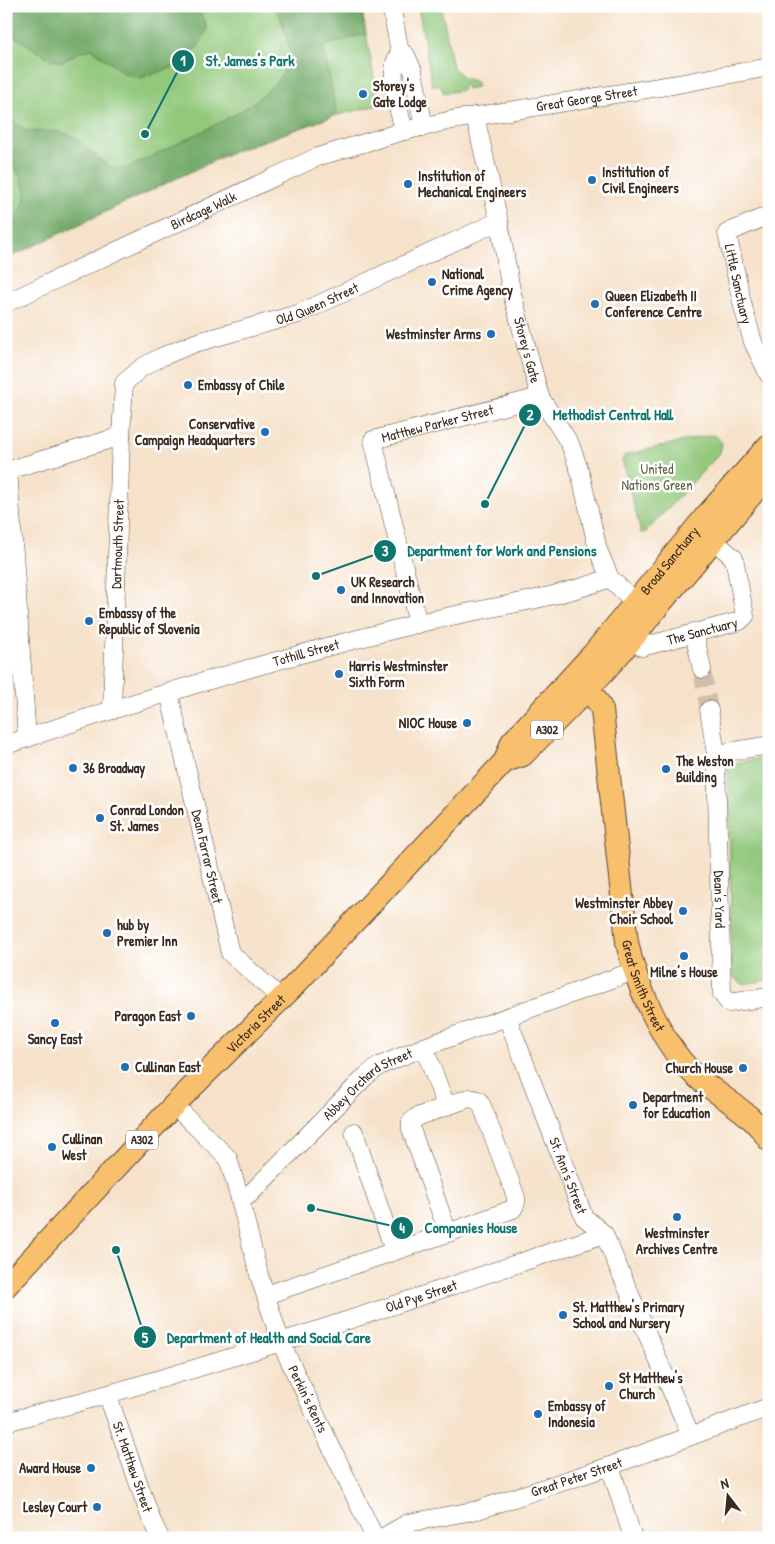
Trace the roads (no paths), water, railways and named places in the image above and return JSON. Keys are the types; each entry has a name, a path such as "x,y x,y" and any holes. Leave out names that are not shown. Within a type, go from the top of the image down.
{"main road":[{"name":"Broad Sanctuary","path":"578,685 632,641 643,610 705,517 769,445"},
{"name":"Broad Sanctuary","path":"578,685 643,610 713,540 769,474"},
{"name":"Victoria Street","path":"6,1286 174,1105 282,999 505,760 523,756 578,685"},
{"name":"Great Smith Street","path":"578,685 596,699 602,710 627,942 634,971 647,1004 681,1062 721,1096 749,1115 769,1140"}],"street":[{"path":"391,6 400,52 396,57 393,71 404,131"},
{"path":"400,52 406,55 413,71 424,127"},
{"name":"Great George Street","path":"404,131 475,116 678,84 769,66"},
{"name":"Storey's Gate","path":"475,116 499,221 511,290 540,397 570,444 580,472 598,550 610,578 643,610"},
{"name":"Birdcage Walk","path":"6,303 317,157 404,131"},
{"name":"Little Sanctuary","path":"769,215 727,233 753,342 769,375"},
{"name":"Old Queen Street","path":"131,376 161,357 195,343 298,314 499,221"},
{"name":"Dartmouth Street","path":"112,710 121,436 124,384 131,376"},
{"name":"Matthew Parker Street","path":"418,624 373,440 540,397"},
{"path":"27,738 7,471 121,436"},
{"name":"The Sanctuary","path":"632,641 642,647 740,621 746,616 734,558 713,540"},
{"name":"Tothill Street","path":"6,745 112,710 280,660 418,624 557,594 610,578"},
{"path":"694,632 702,669"},
{"name":"Dean Farrar Street","path":"169,693 230,953 282,999"},
{"name":"Dean's Yard","path":"709,710 716,754 722,994 729,1003 769,997"},
{"path":"716,754 769,745"},
{"name":"Abbey Orchard Street","path":"240,1198 249,1195 366,1076 379,1066 424,1047 634,971"},
{"name":"St. Ann's Street","path":"507,1017 584,1217 604,1234 691,1436"},
{"path":"424,1047 446,1106"},
{"path":"266,1295 448,1233 513,1209 516,1197 482,1106 478,1100 470,1098 417,1117 411,1122 410,1128 448,1233"},
{"path":"174,1105 228,1158 240,1198"},
{"path":"354,1132 394,1251"},
{"name":"Perkin's Rents","path":"240,1198 281,1343 376,1538"},
{"name":"Old Pye Street","path":"6,1422 108,1396 281,1343 604,1234"},
{"name":"St. Matthew Street","path":"108,1396 151,1520 160,1538"},
{"name":"Great Peter Street","path":"382,1538 408,1524 478,1510 610,1466 769,1407"},
{"path":"610,1466 633,1538"}],"tunnel":[{"path":"702,669 709,710"}],"place":[{"name":"Storey's Gate Lodge","path":"363,94"},
{"name":"St. James's Park","path":"145,134"},
{"name":"Institution of Civil Engineers","path":"592,180"},
{"name":"Institution of Mechanical Engineers","path":"408,184"},
{"name":"National Crime Agency","path":"432,282"},
{"name":"Queen Elizabeth II Conference Centre","path":"595,304"},
{"name":"Westminster Arms","path":"491,334"},
{"name":"Embassy of Chile","path":"188,385"},
{"name":"Conservative Campaign Headquarters","path":"265,432"},
{"name":"Methodist Central Hall","path":"485,504"},
{"name":"Department for Work and Pensions","path":"316,576"},
{"name":"UK Research and Innovation","path":"341,590"},
{"name":"Embassy of the Republic of Slovenia","path":"89,621"},
{"name":"Harris Westminster Sixth Form","path":"339,674"},
{"name":"NIOC House","path":"467,723"},
{"name":"36 Broadway","path":"73,768"},
{"name":"The Weston Building","path":"666,769"},
{"name":"Conrad London St. James","path":"100,818"},
{"name":"Westminster Abbey Choir School","path":"683,911"},
{"name":"hub by Premier Inn","path":"107,933"},
{"name":"Milne’s House","path":"684,956"},
{"name":"Paragon East","path":"191,1016"},
{"name":"Sancy East","path":"55,1023"},
{"name":"Cullinan East","path":"125,1067"},
{"name":"Church House","path":"743,1068"},
{"name":"Department for Education","path":"633,1105"},
{"name":"Cullinan West","path":"52,1147"},
{"name":"Companies House","path":"311,1208"},
{"name":"Westminster Archives Centre","path":"677,1217"},
{"name":"Department of Health and Social Care","path":"116,1250"},
{"name":"St. Matthew's Primary School and Nursery","path":"563,1315"},
{"name":"St Matthew's Church","path":"609,1386"},
{"name":"Embassy of Indonesia","path":"538,1414"},
{"name":"Award House","path":"91,1468"},
{"name":"Lesley Court","path":"97,1507"}],"park label":[{"name":"United Nations Green","path":"657,478"}]}
